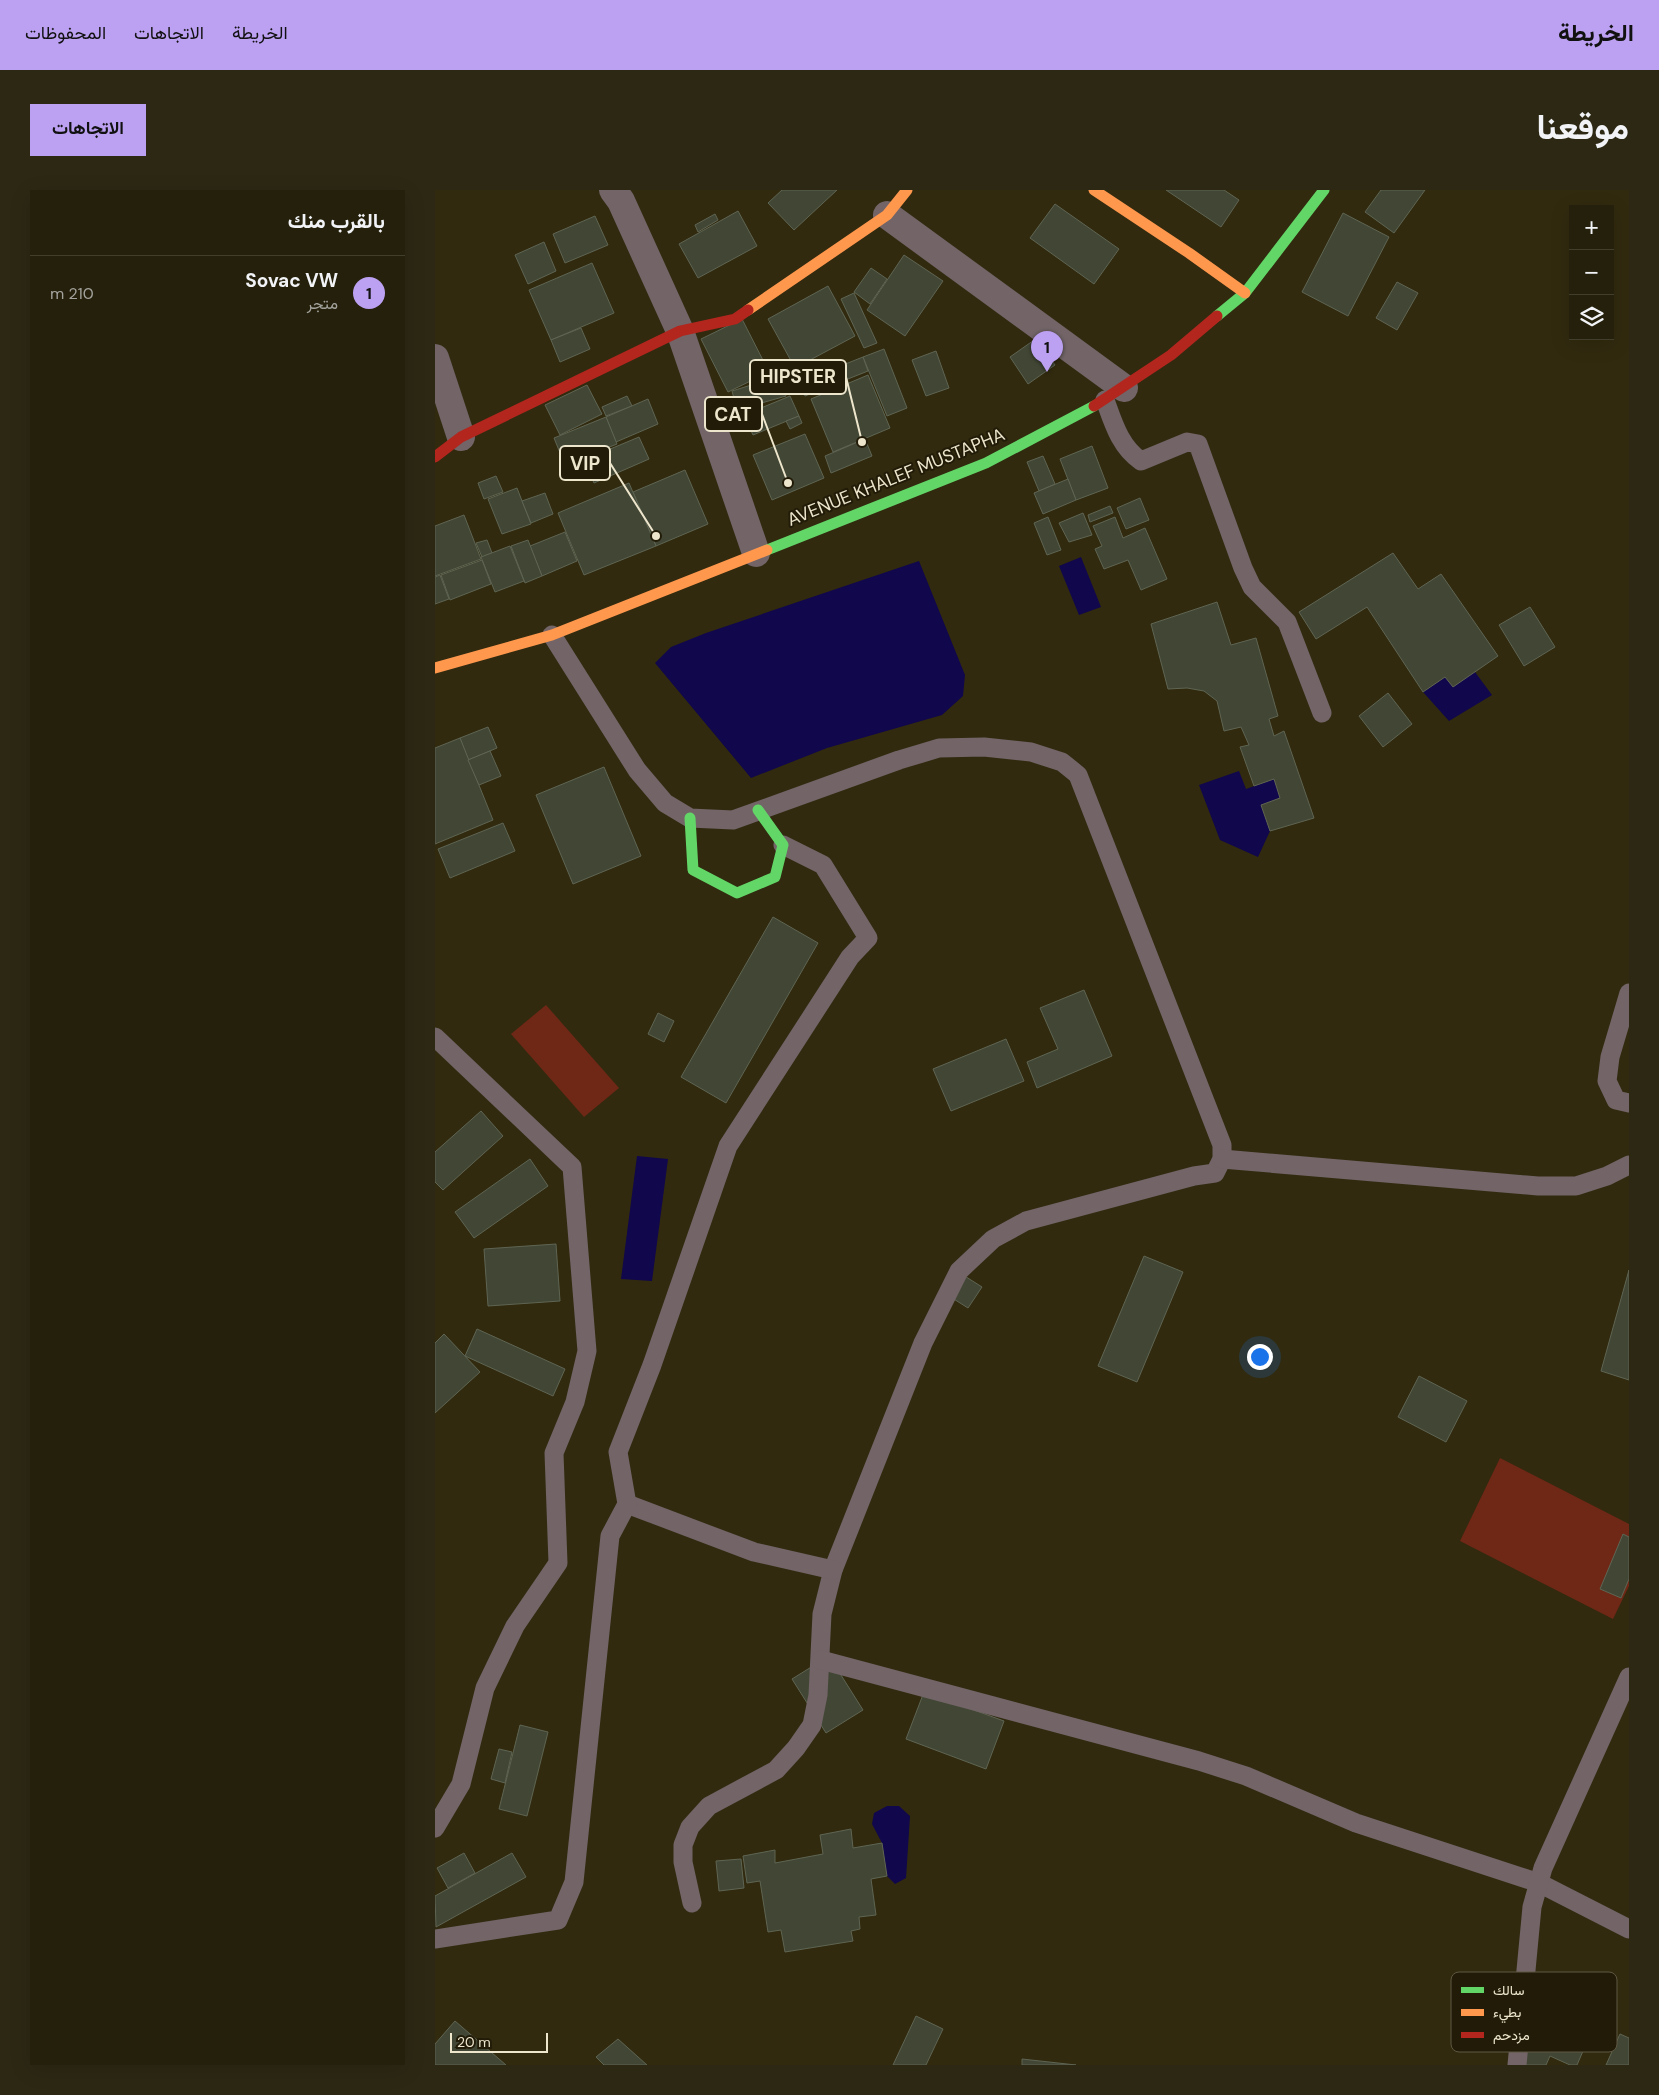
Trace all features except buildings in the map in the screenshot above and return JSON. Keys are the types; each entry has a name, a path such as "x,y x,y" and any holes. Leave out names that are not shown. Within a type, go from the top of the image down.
{"main road":[{"path":"435,457 461,437 680,331 735,319 887,215 907,190"},
{"path":"1094,190 1245,293"},
{"name":"AVENUE KHALEF MUSTAPHA","path":"435,668 552,634 986,463 1114,394 1171,356 1245,293 1324,190"},
{"path":"690,818 693,870 737,893 775,877 783,845 758,810"}],"street":[{"path":"613,190 621,201 680,331 756,553"},
{"path":"887,215 1114,394"},
{"path":"435,358 461,437"}],"lane":[{"path":"1114,394 1115,428 1129,453 1141,461 1187,442 1198,444 1243,568 1252,587 1287,622 1322,713"},
{"path":"552,634 637,770 665,803 690,818 733,820 899,760 939,748 984,747 1031,752 1062,762 1078,775 1222,1145 1222,1159 1215,1173 1194,1176 1026,1221 993,1239 959,1271 923,1343 833,1570 822,1614 819,1695 811,1726 796,1748 776,1770 709,1806 690,1827 683,1844 683,1862 692,1903"},
{"path":"435,1939 557,1920 575,1882 610,1536 627,1504 618,1452 652,1365 728,1146 850,957 868,938 823,864 783,845"},
{"path":"1629,993 1610,1057 1607,1081 1617,1100 1629,1103"},
{"path":"435,1037 572,1167 587,1351 575,1402 554,1453 558,1563 515,1626 485,1688 461,1784 435,1828"},
{"path":"1222,1159 1539,1186 1576,1186 1607,1176 1629,1165"},
{"path":"627,1504 754,1552 833,1570"},
{"path":"821,1660 1199,1761 1246,1776 1356,1823 1539,1883 1629,1929"},
{"path":"1526,1972 1532,1907 1543,1868 1629,1677"},
{"path":"1517,2065 1518,2052"}],"shaded area":[{"path":"1081,557 1101,607 1079,615 1059,566"},
{"path":"919,561 965,675 963,696 942,715 827,748 751,778 655,663 671,647 706,633"},
{"path":"1475,672 1492,695 1449,721 1423,692 1445,677"},
{"path":"1239,771 1246,789 1274,779 1280,798 1261,805 1270,831 1258,857 1220,840 1199,785"},
{"path":"546,1005 619,1088 584,1117 511,1034"},
{"path":"637,1156 668,1159 652,1281 621,1279"},
{"path":"1500,1458 1629,1524 1629,1586 1613,1619 1460,1541"},
{"path":"887,1806 899,1806 910,1816 906,1878 895,1884 887,1876 882,1843 872,1824 874,1813"}],"traffic: fast":[{"path":"1217,316 1245,293 1324,190"},
{"path":"767,550 986,463 1094,406"},
{"path":"690,818 693,870 737,893 775,877 783,845 758,810"}],"traffic: slow":[{"path":"748,310 887,215 907,190"},
{"path":"1094,190 1245,293"},
{"path":"435,668 552,635 767,550"}],"traffic: jam":[{"path":"435,457 461,437 680,331 735,319 748,310"},
{"path":"1094,406 1171,355 1217,316"}],"place":[{"name":"Sovac VW","path":"1047,372"},
{"name":"HIPSTER","path":"862,442"},
{"name":"CAT","path":"788,483"},
{"name":"VIP","path":"656,536"}]}
